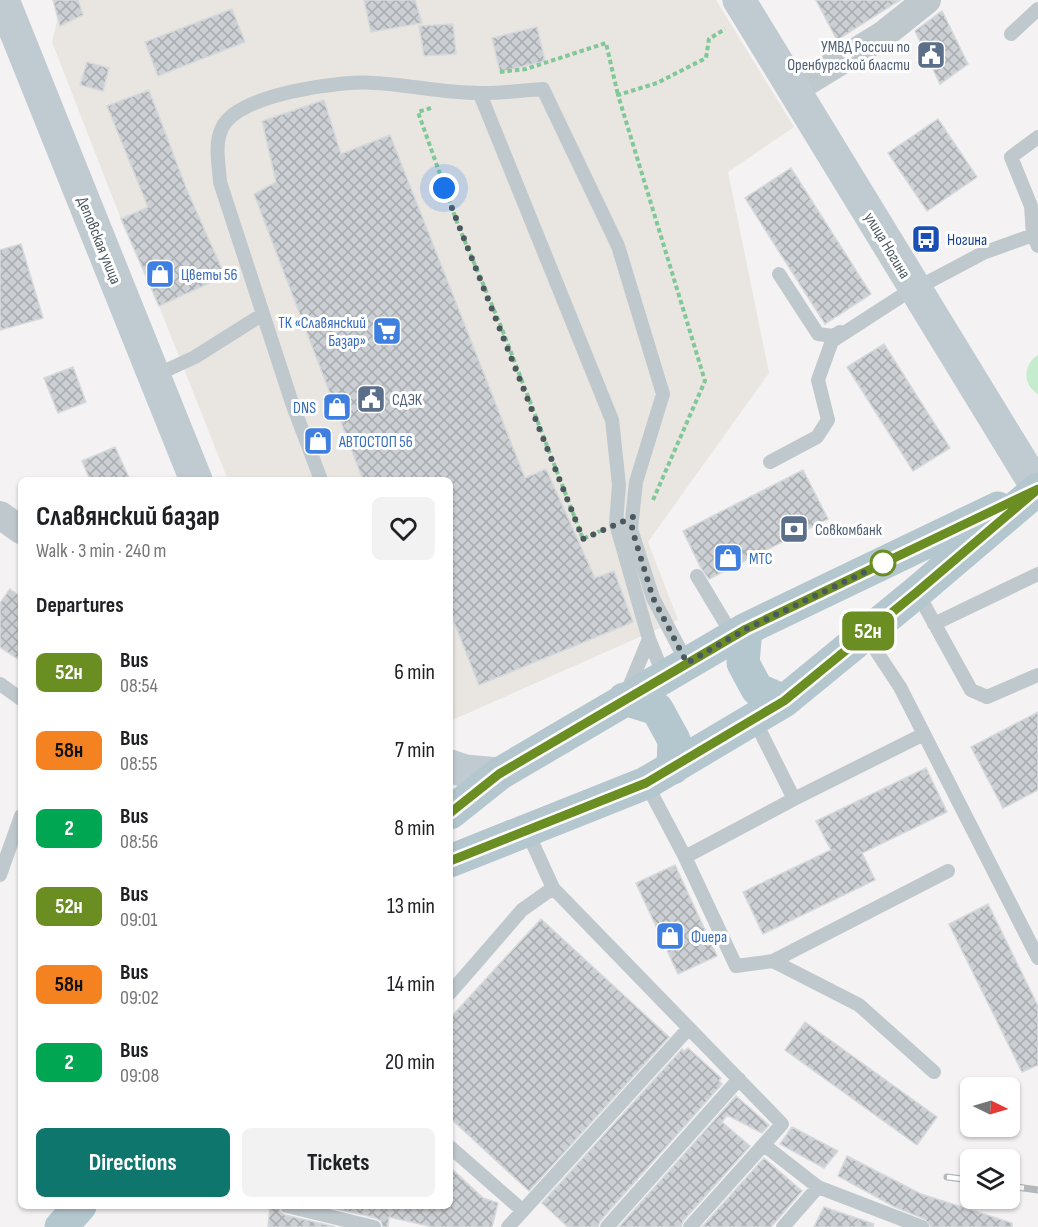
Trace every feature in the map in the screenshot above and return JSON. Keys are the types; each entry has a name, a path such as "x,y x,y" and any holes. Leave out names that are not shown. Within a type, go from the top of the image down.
{"main road":[{"path":"453,860 660,775 784,701 1038,489"},
{"path":"453,811 499,774 740,633 1038,489"},
{"path":"740,633 743,663 757,689 784,701"},
{"path":"624,699 657,709 674,740 660,775"},
{"path":"61,1227 77,1209"}],"street":[{"name":"Деповская улица","path":"3,0 195,477"},
{"path":"795,89 883,35 927,0"},
{"name":"улица Ногина","path":"744,8 795,89 908,294 1038,489"},
{"path":"0,515 18,528"},
{"path":"453,767 465,771 499,774"}],"lane":[{"path":"1011,34 1038,7 1034,0"},
{"path":"320,477 292,403 220,182 218,146 222,126 239,110 270,97 296,90 373,82 480,93 543,88 618,246 663,394 636,482 632,529 675,669"},
{"path":"480,93 612,420 619,485 616,524 649,639 675,669"},
{"path":"779,274 818,334 833,336 983,253 1035,241 1031,206 1011,157 1038,137"},
{"path":"770,462 816,437 828,420 818,380 832,341 908,294"},
{"path":"154,376 195,357 263,314"},
{"path":"934,624 1038,574"},
{"path":"697,576 740,633"},
{"path":"917,592 971,690 987,697 1038,675"},
{"path":"865,634 900,687 1038,958"},
{"path":"624,699 649,639"},
{"path":"0,684 18,697"},
{"path":"754,719 794,799"},
{"path":"685,857 924,734"},
{"path":"660,775 685,857 736,966 773,961 948,871"},
{"path":"0,875 18,824"},
{"path":"527,831 553,888 782,1124 690,1227"},
{"path":"453,990 522,910 553,888"},
{"path":"773,961 859,1005 934,1071"},
{"path":"508,1227 689,1028"},
{"path":"607,1227 739,1079"},
{"path":"764,1145 818,1187 922,1227"},
{"path":"453,1150 522,1210"},
{"path":"783,1227 818,1187"},
{"path":"299,1209 374,1227"}],"path":[{"path":"618,95 657,83 706,58 709,39 744,8"},
{"path":"495,73 526,69 606,43 618,95 705,381 648,511 633,517"},
{"path":"460,92 450,102 418,112 454,215 500,324 583,539 616,524"}],"shaded area":[{"path":"62,0 716,0 794,127 728,172 769,373 648,542 678,620 453,720 453,477 227,477 159,306 121,219 52,42"}],"green space":[{"path":"1038,355 1038,394 1029,385 1026,374 1029,364"}],"building":[{"path":"53,0 78,0 83,15 60,26"},
{"path":"364,0 415,0 422,23 371,32"},
{"path":"816,0 900,0 837,40"},
{"path":"232,9 245,42 158,76 145,42"},
{"path":"942,11 968,64 940,84 915,31"},
{"path":"453,24 456,54 424,56 419,26"},
{"path":"537,27 545,61 500,72 492,38"},
{"path":"87,62 109,68 103,91 80,85"},
{"path":"149,90 187,190 225,276 159,306 121,219 148,207 107,106"},
{"name":"ТК «Славянский Базар»","path":"324,100 341,154 390,135 525,478 546,469 595,578 614,571 633,622 479,685 453,620 453,477 362,477 254,194 276,182 262,121"},
{"path":"938,119 977,177 927,211 888,153"},
{"path":"791,168 871,294 825,324 745,198"},
{"path":"21,244 43,318 0,330 0,250"},
{"path":"884,344 950,448 913,471 847,367"},
{"path":"73,367 86,402 58,413 44,378"},
{"path":"115,447 129,477 89,477 82,461"},
{"path":"803,470 828,519 709,579 683,531"},
{"path":"10,589 18,595 18,659 0,647 0,603"},
{"path":"1038,712 1038,790 1003,808 971,747"},
{"path":"926,768 947,812 862,853 875,880 763,934 743,892 831,850 816,821"},
{"path":"675,865 717,956 678,974 636,883"},
{"path":"988,904 1038,1006 1038,1065 1022,1072 949,924"},
{"path":"541,919 669,1037 529,1191 453,1121 453,1015"},
{"path":"805,1022 937,1117 917,1145 785,1050"},
{"path":"688,1048 721,1078 719,1081 722,1084 600,1221 598,1227 568,1227 542,1203 682,1049 684,1051"},
{"path":"736,1096 769,1125 762,1133 727,1115 722,1122 750,1146 683,1221 681,1227 619,1227"},
{"path":"792,1127 838,1151 824,1168 780,1144"},
{"path":"847,1156 921,1194 960,1206 960,1209 968,1209 1012,1223 1012,1227 931,1227 925,1219 895,1207 838,1176"},
{"path":"764,1158 802,1191 771,1227 702,1227"},
{"path":"453,1170 483,1198 498,1203 492,1227 433,1227 389,1217 388,1227 383,1227 381,1221 338,1209 453,1209"},
{"path":"824,1207 874,1224 873,1227 814,1227"},
{"path":"270,1209 279,1209 285,1215 336,1227 268,1227"}],"railway":[{"path":"947,1177 960,1179"},
{"path":"1020,1187 1038,1190"}],"bus line":[{"name":"52н","path":"453,811 499,774 746,629 1038,489 784,701 646,783 453,859"}],"place":[{"name":"УМВД России по Оренбургской бласти","path":"931,55"},
{"name":"Ногина","path":"926,239"},
{"name":"Цветы 56","path":"160,274"},
{"name":"ТК «Славянский Базар»","path":"387,331"},
{"name":"СДЭК","path":"371,399"},
{"name":"DNS","path":"337,407"},
{"name":"АВТОСТОП 56","path":"318,441"},
{"name":"Совкомбанк","path":"794,529"},
{"name":"МТС","path":"728,558"},
{"name":"Фиера","path":"670,936"}],"route":[{"path":"444,188 500,324 583,539 633,517 632,529 653,598 687,663 746,629 892,559 883,563"}]}
